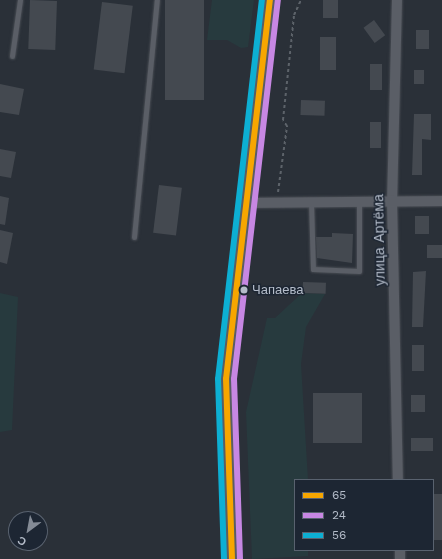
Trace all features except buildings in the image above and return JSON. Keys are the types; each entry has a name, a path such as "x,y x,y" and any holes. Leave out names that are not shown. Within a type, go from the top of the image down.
{"main road":[{"path":"232,559 226,379 248,204 270,0"}],"street":[{"name":"улица Артёма","path":"397,0 392,200 398,479"},
{"path":"248,204 359,200 442,201"}],"lane":[{"path":"12,56 20,0"},
{"path":"134,237 157,0"},
{"path":"311,202 313,269 359,271 359,200"}],"path":[{"path":"277,203 287,126 282,120 294,15 301,0"}],"green space":[{"path":"212,0 254,0 248,47 241,48 227,40 207,40"},
{"path":"0,293 18,297 12,430 0,432"},
{"path":"302,293 325,294 306,327 301,364 308,479 294,479 294,551 308,551 308,556 252,559 246,412 267,318 275,318"}],"transit line":[{"name":"56","path":"224,559 218,379 262,0"},
{"name":"65","path":"232,559 226,379 270,0"},
{"name":"24","path":"240,559 234,379 278,1"}],"place":[{"name":"Чапаева","path":"244,290"}]}
